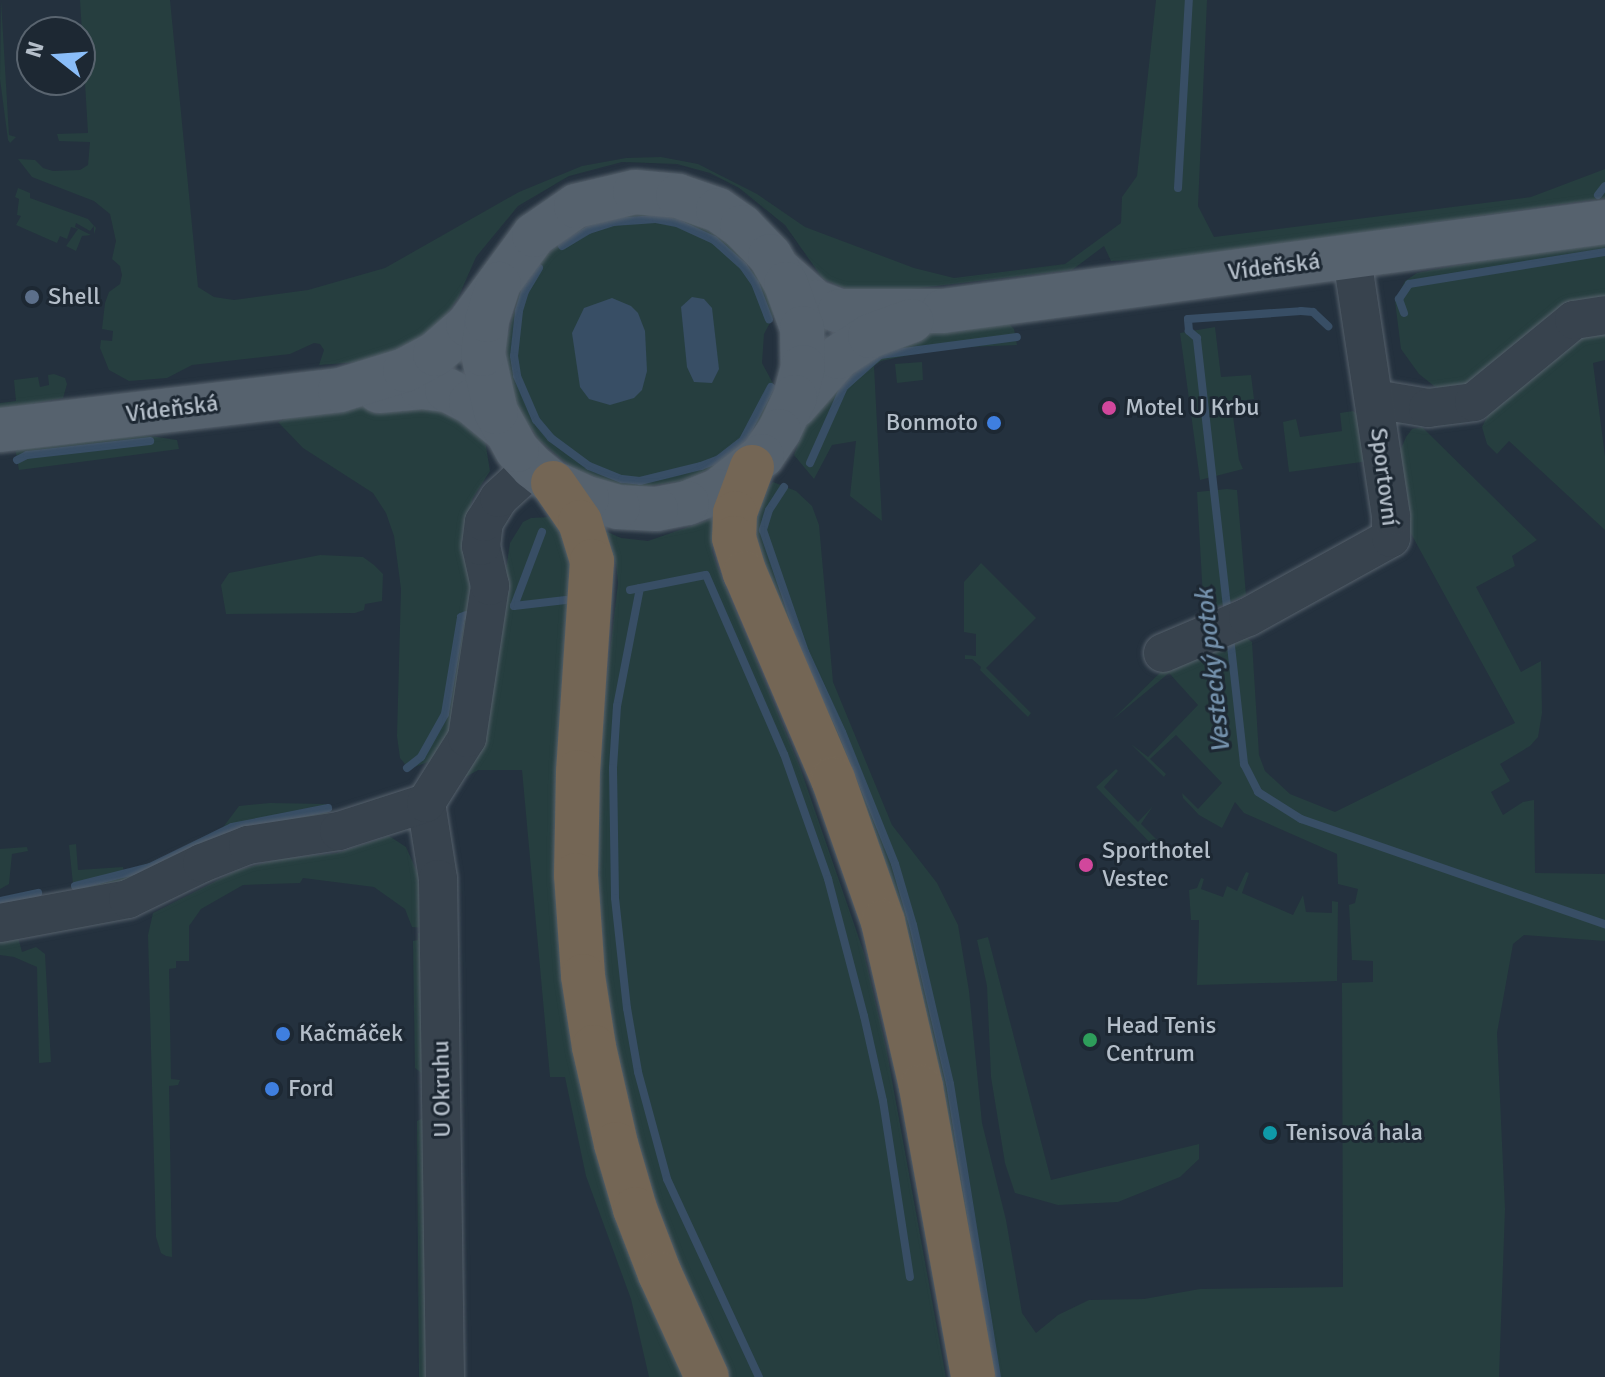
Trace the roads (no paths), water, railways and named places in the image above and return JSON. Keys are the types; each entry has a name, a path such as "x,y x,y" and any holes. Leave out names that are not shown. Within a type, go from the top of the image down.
{"highway":[{"path":"752,467 735,513 734,538 745,573 833,779 883,922 921,1087 973,1377"},
{"path":"543,475 580,522 592,561 578,772 576,875 592,1035 613,1133 635,1209 664,1284 707,1377"}],"main road":[{"name":"Vídeňská","path":"345,389 405,370 435,354 468,325 534,235 560,215 592,200 635,192 678,196 718,210 753,237 777,268 815,302 840,311 943,311"},
{"name":"Vídeňská","path":"0,430 345,389 447,390 479,407 506,432 543,475 602,504 656,509 687,503 717,491 752,467 788,414 823,371 854,346 887,330 943,311 1021,298 1352,258 1597,223"},
{"name":"Vídeňská","path":"777,268 798,312 804,342 800,385 788,414"},
{"name":"Vídeňská","path":"499,284 487,320 483,354 489,390 506,432"}],"street":[{"name":"Sportovní","path":"1163,653 1248,617 1391,538 1391,516 1352,258"},
{"path":"1374,399 1428,408 1474,402 1574,320 1605,315"},
{"path":"0,923 128,899 170,882 202,863 248,845 339,831 426,803 467,738 490,586 481,546 484,522 499,498 543,475"},
{"name":"U Okruhu","path":"426,803 438,879 445,1377"}],"water":[{"path":"692,297 704,299 712,308 719,369 712,383 694,382 687,367 681,307"},
{"path":"612,298 631,306 638,313 645,331 647,371 642,390 634,398 610,405 589,399 580,387 572,333 584,308"}],"waterway":[{"name":"Vestecký potok","path":"1178,188 1189,0"},
{"path":"1598,195 1605,186"},
{"path":"562,246 589,230 613,222 656,219 677,223 714,240 743,266 755,283 769,319"},
{"path":"1404,313 1399,299 1409,284 1605,252"},
{"path":"539,268 525,291 519,311 514,356 517,376 536,420 551,438 589,466 622,479 640,481 719,459 743,440 771,387"},
{"name":"Vestecký potok","path":"1228,616 1197,338 1189,331 1188,319 1301,311 1313,312 1328,326"},
{"path":"810,463 844,387 880,355 1017,337"},
{"path":"17,460 27,455 150,441"},
{"path":"784,487 769,510 763,530 805,652 842,732 895,864 913,925 950,1084 997,1377"},
{"path":"542,532 514,606 566,600"},
{"path":"630,590 706,575 784,754 828,879 864,1016 883,1101 910,1277"},
{"path":"640,588 617,706 613,768 615,898 627,1008 638,1072 667,1179 759,1377"},
{"path":"407,768 421,757 445,714 461,617 466,615"},
{"name":"Vestecký potok","path":"1230,637 1244,764 1258,792 1301,819 1605,924"},
{"path":"75,886 150,867 232,827 328,808"},
{"path":"0,901 38,893"}],"place":[{"name":"Shell","path":"32,297"},
{"name":"Motel U Krbu","path":"1109,408"},
{"name":"Bonmoto","path":"994,423"},
{"name":"Sporthotel Vestec","path":"1086,865"},
{"name":"Kačmáček","path":"283,1034"},
{"name":"Head Tenis Centrum","path":"1090,1040"},
{"name":"Ford","path":"272,1089"},
{"name":"Tenisová hala","path":"1270,1133"}]}
